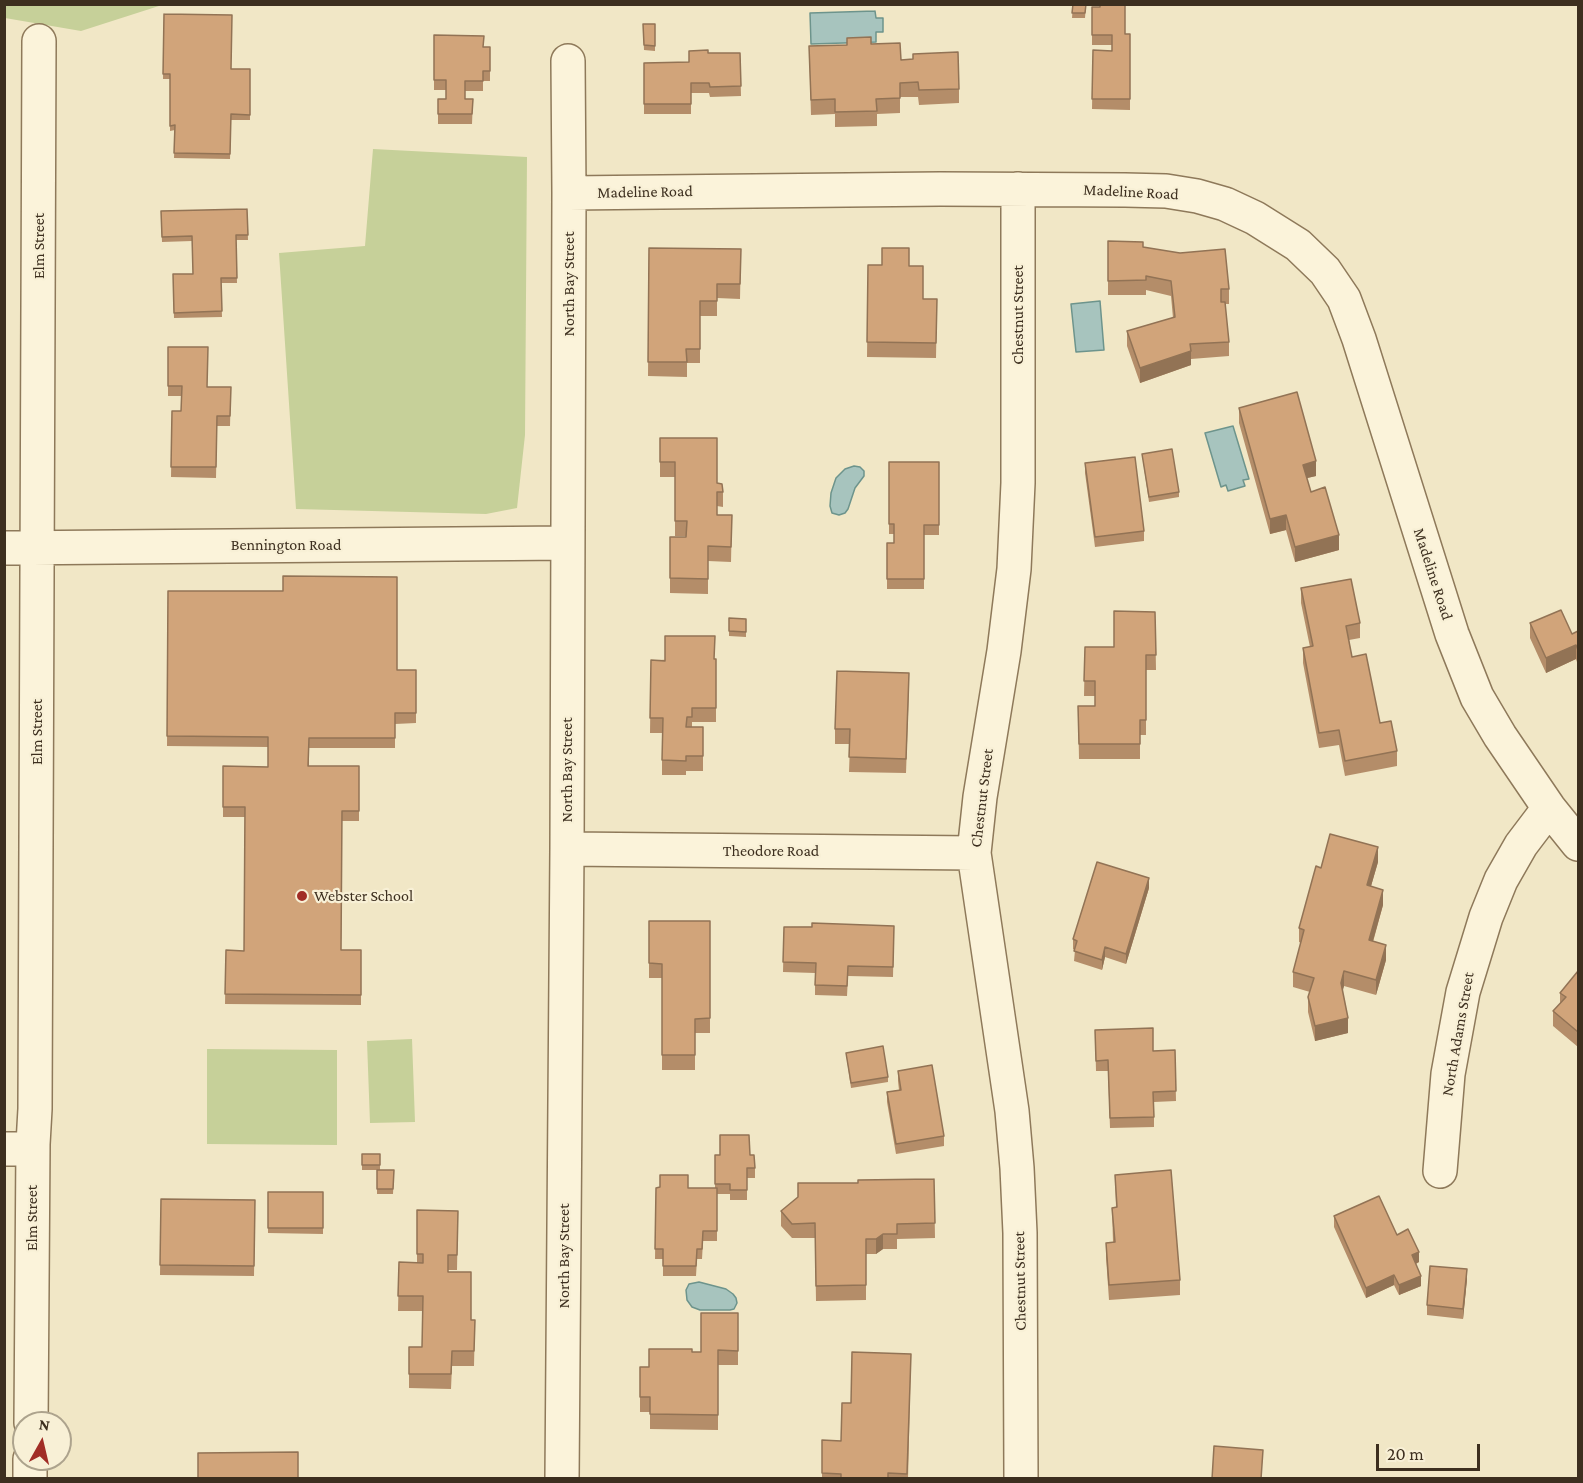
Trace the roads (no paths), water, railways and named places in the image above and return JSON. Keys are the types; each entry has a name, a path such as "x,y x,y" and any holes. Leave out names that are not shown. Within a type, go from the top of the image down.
{"street":[{"name":"Elm Street","path":"30,1411 19,1149 35,1109 39,41"},
{"name":"North Bay Street","path":"562,1479 567,849 568,61"},
{"name":"Madeline Road","path":"569,193 940,189 1166,192 1197,196 1225,204 1255,218 1298,245 1325,271 1344,299 1359,339 1452,634 1477,697 1500,736 1549,808 1578,844"},
{"name":"Chestnut Street","path":"1018,189 1018,483 1014,569 1004,651 980,797 974,853 1012,1111 1017,1168 1020,1233 1021,1479"},
{"name":"Bennington Road","path":"4,548 567,543"},
{"name":"North Adams Street","path":"1440,1171 1448,1074 1463,992 1486,917 1501,880 1521,845 1549,808"},
{"name":"Theodore Road","path":"567,849 974,853"}],"water":[{"path":"875,11 876,18 883,18 883,32 876,32 876,42 811,44 810,13"},
{"path":"1100,301 1104,350 1076,352 1071,304"},
{"path":"1233,426 1249,479 1243,480 1245,486 1228,491 1226,485 1221,487 1205,433"},
{"path":"854,466 864,471 864,476 855,488 845,513 839,515 832,513 831,493 836,478 845,469"},
{"path":"699,1282 726,1289 733,1294 737,1303 734,1309 700,1310 692,1307 687,1300 686,1290 689,1284"}],"place":[{"name":"Webster School","path":"302,896"}]}
